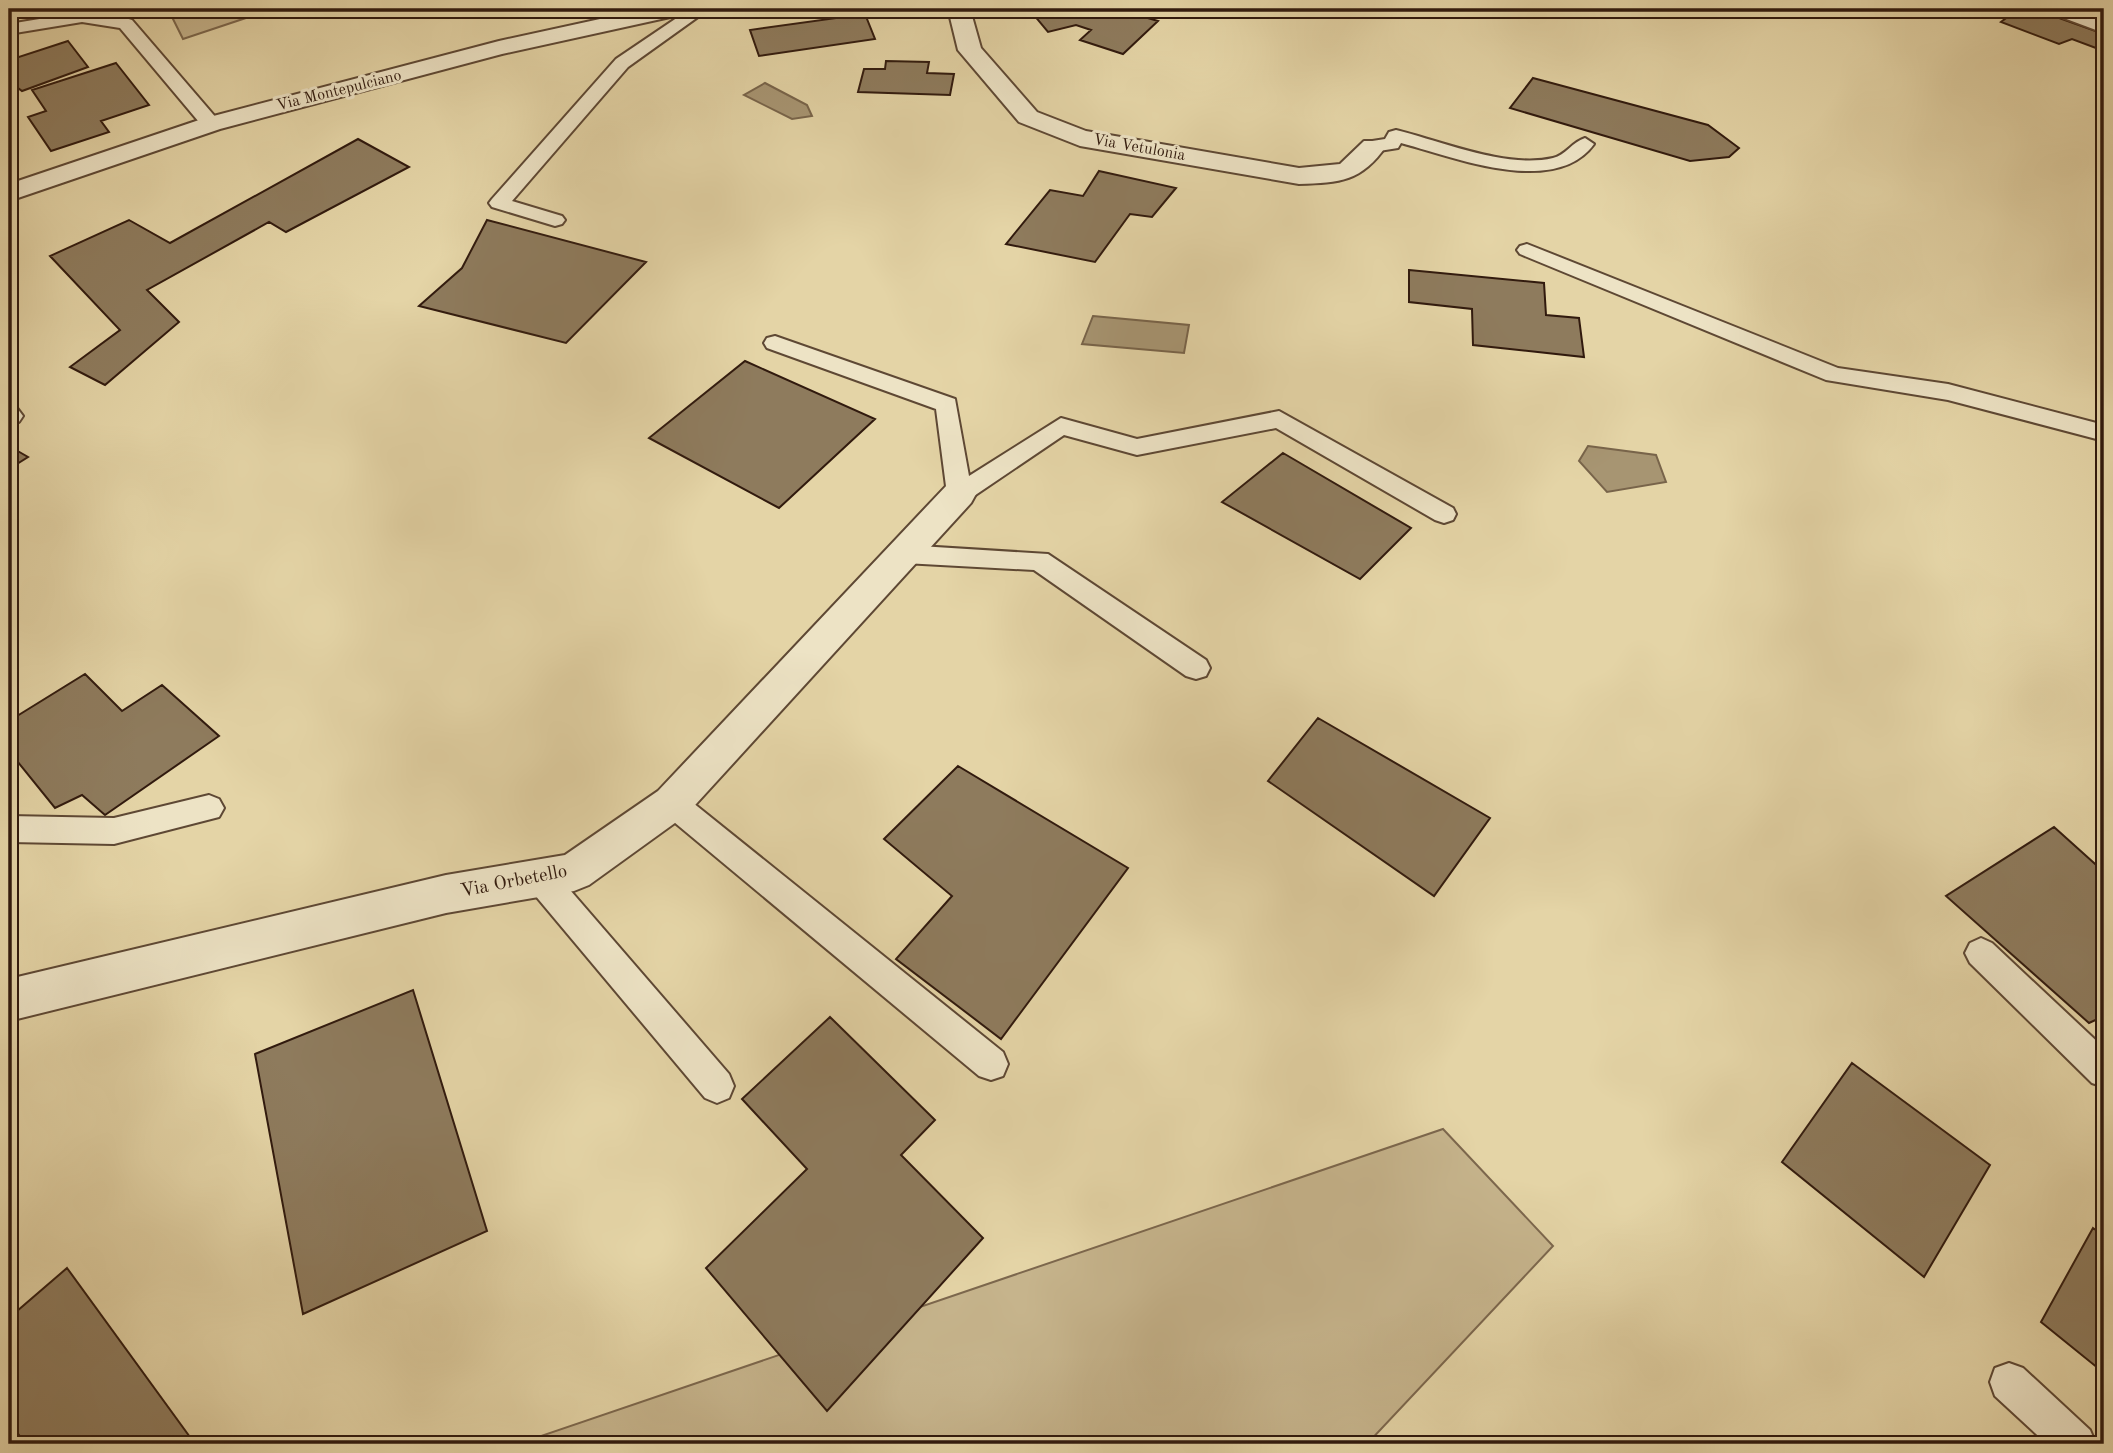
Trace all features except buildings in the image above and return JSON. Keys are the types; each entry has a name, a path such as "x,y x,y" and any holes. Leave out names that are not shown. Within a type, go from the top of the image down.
{"street":[{"name":"Via Montepulciano","path":"9,193 211,124 499,48 676,9"},
{"name":"Via Vetulonia","path":"959,9 970,50 1028,117 1068,134 1299,176 1332,176 1359,166 1373,146"},
{"path":"2062,9 2104,26"},
{"name":"Via Orbetello","path":"9,1000 446,894 574,872 672,803 959,494"}],"lane":[{"path":"555,220 499,202 622,63 701,9"},
{"path":"9,29 77,17 110,17 125,24 211,124"},
{"path":"1373,146 1391,144 1396,136 1470,156 1521,165 1564,162 1585,144"},
{"path":"1527,250 1834,375 1948,392 2104,433"},
{"path":"775,342 947,405 959,494 1061,426 1138,447 1279,419 1444,514"},
{"path":"904,554 1040,561 1196,668"},
{"path":"672,803 991,1064"},
{"path":"9,829 114,831 209,808"},
{"path":"540,878 717,1086"},
{"path":"1982,953 2104,1071"},
{"path":"2010,1382 2076,1444"}],"shaded area":[{"path":"168,9 273,9 183,39"},
{"path":"765,83 807,105 812,116 792,119 744,95"},
{"path":"1093,316 1189,325 1184,353 1082,344"},
{"path":"1588,446 1656,455 1666,482 1607,492 1579,461"},
{"path":"1443,1129 1553,1246 1367,1444 530,1444 535,1438"}]}
